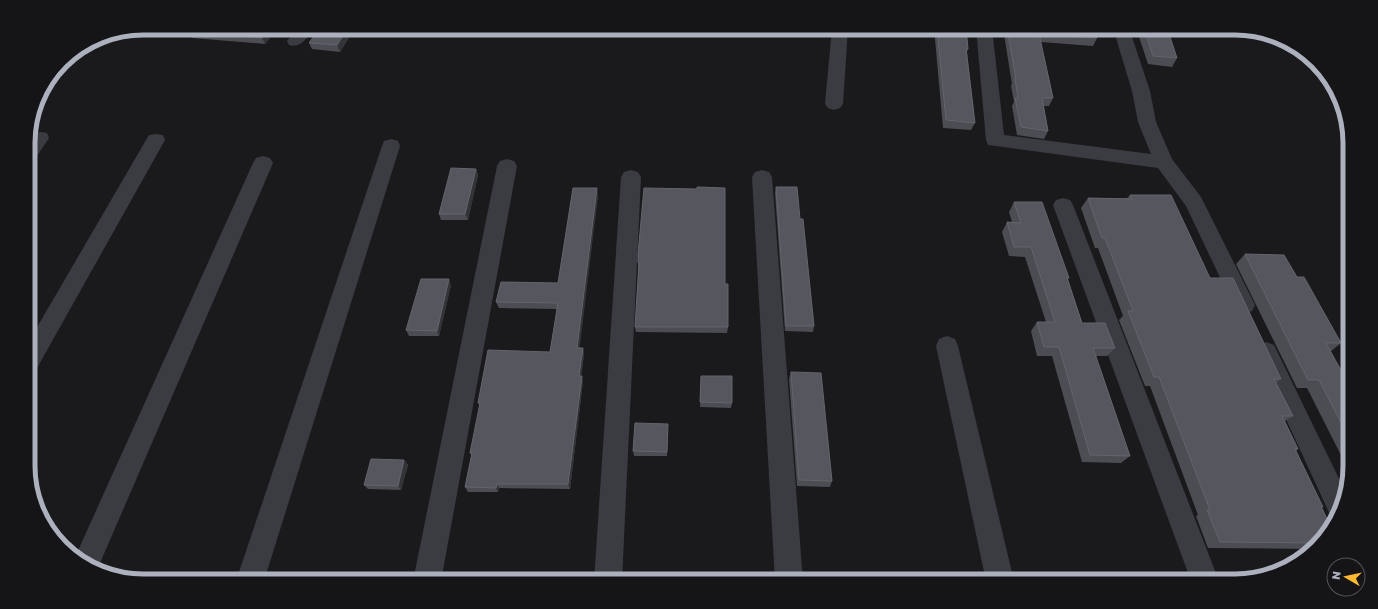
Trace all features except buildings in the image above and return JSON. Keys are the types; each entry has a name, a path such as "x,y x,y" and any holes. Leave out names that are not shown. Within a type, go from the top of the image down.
{"street":[{"path":"834,104 839,35"},
{"path":"985,35 995,140 1164,162"},
{"path":"1123,35 1141,91 1147,122 1164,162 1194,202 1337,501"},
{"path":"35,145 40,138"},
{"path":"35,351 156,140"},
{"path":"252,574 391,146"},
{"path":"87,559 263,164"},
{"path":"428,574 507,166"},
{"path":"608,574 631,177"},
{"path":"762,177 789,574"},
{"path":"1063,205 1202,574"},
{"path":"947,346 998,574"}]}
